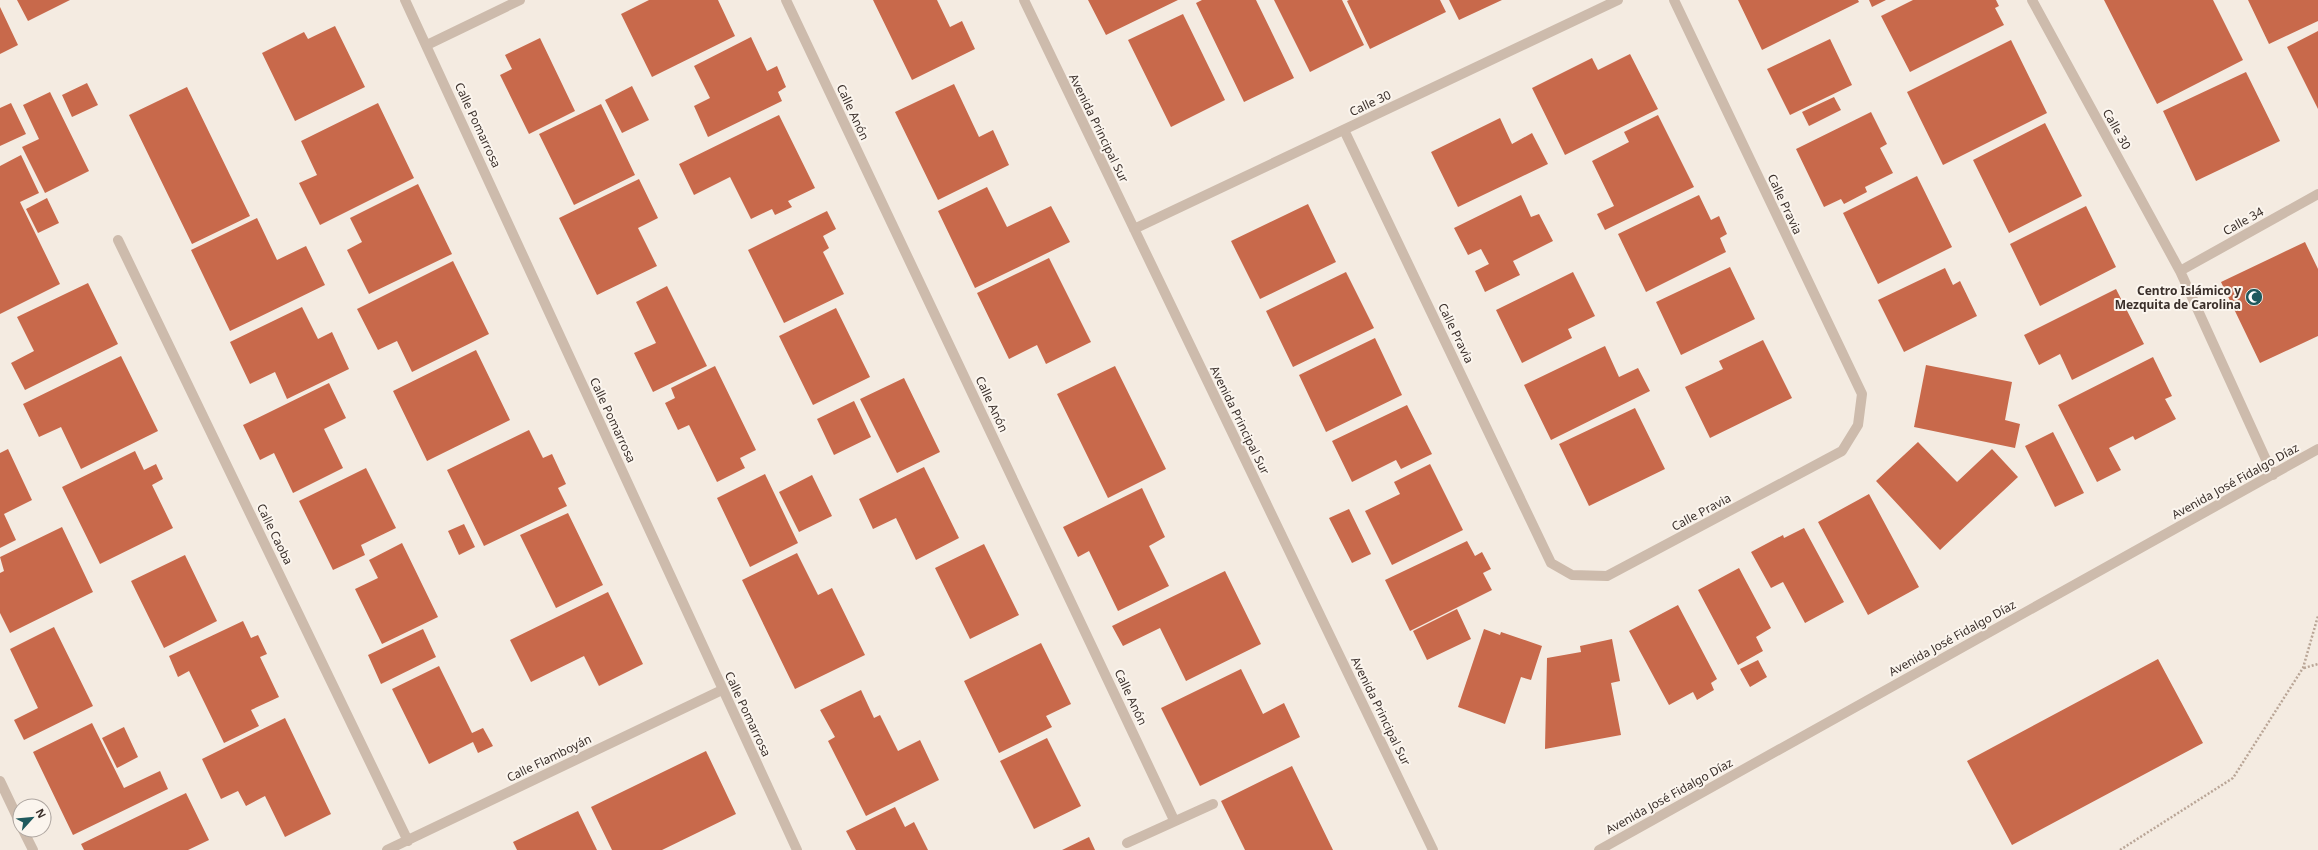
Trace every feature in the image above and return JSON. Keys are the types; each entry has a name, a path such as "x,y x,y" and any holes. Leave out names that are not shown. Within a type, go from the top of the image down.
{"street":[{"name":"Calle Pomarrosa","path":"405,0 797,850"},
{"path":"427,45 520,0"},
{"name":"Calle Anón","path":"786,0 1174,820"},
{"name":"Avenida Principal Sur","path":"1024,0 1433,850"},
{"name":"Calle 30","path":"1134,229 1618,0"},
{"name":"Calle Pravia","path":"1344,130 1552,562 1572,575 1607,576 1842,451 1858,425 1862,394 1674,0"},
{"name":"Calle 30","path":"2032,0 2180,271 2273,475"},
{"name":"Calle 34","path":"2180,271 2318,194"},
{"name":"Calle Caoba","path":"118,240 408,840"},
{"name":"Avenida José Fidalgo Díaz","path":"1599,850 2318,449"},
{"name":"Calle Flamboyán","path":"387,850 722,690"},
{"path":"0,781 12,806"},
{"path":"1127,843 1174,820 1213,804"},
{"path":"27,838 33,850"}],"path":[{"path":"2120,850 2233,778 2303,668 2318,616"},
{"path":"2303,668 2318,664"}],"building":[{"path":"17,0 70,0 28,21"},
{"path":"649,0 718,0 735,36 652,77 621,14"},
{"path":"873,0 937,0 950,27 962,21 975,49 912,80"},
{"path":"1088,0 1178,0 1106,35"},
{"path":"1202,0 1256,0 1294,78 1244,102 1196,3"},
{"path":"1274,0 1342,0 1364,45 1310,72"},
{"path":"1440,0 1446,12 1370,49 1347,1"},
{"path":"1449,0 1502,0 1459,20"},
{"path":"1738,0 1858,0 1859,2 1762,50"},
{"path":"1869,0 1886,0 1872,7"},
{"path":"1913,0 1996,0 1999,6 1995,8 2004,25 1910,72 1881,16"},
{"path":"2104,0 2213,0 2243,60 2157,104"},
{"path":"2248,0 2318,0 2318,21 2269,44"},
{"path":"0,7 18,45 0,54"},
{"path":"1183,14 1225,100 1171,127 1128,40"},
{"path":"335,26 365,87 295,121 262,53 304,32 308,39"},
{"path":"2318,31 2318,109 2287,47"},
{"path":"751,37 767,71 777,66 786,87 778,92 782,101 708,137 694,106 710,98 694,66"},
{"path":"540,38 575,111 529,134 500,75 512,69 505,55"},
{"path":"1830,39 1852,85 1790,115 1767,69"},
{"path":"2011,40 2047,113 1943,165 1907,92"},
{"path":"1630,54 1658,109 1565,155 1532,88 1592,58 1598,70"},
{"path":"2246,72 2280,141 2196,181 2163,111"},
{"path":"87,83 98,105 72,117 62,95"},
{"path":"954,84 979,137 993,130 1009,165 938,200 895,112"},
{"path":"632,86 649,120 622,133 605,100"},
{"path":"187,87 250,216 192,244 129,115"},
{"path":"50,92 89,171 45,193 22,147 39,139 23,105"},
{"path":"1834,97 1841,110 1809,126 1802,112"},
{"path":"11,103 26,134 0,146 0,108"},
{"path":"378,103 414,178 320,225 299,183 317,175 301,141"},
{"path":"601,104 635,175 574,205 539,134"},
{"path":"1871,112 1887,144 1880,148 1893,173 1865,187 1867,192 1844,204 1841,199 1824,207 1796,149"},
{"path":"779,115 815,188 788,201 792,207 775,215 772,209 751,219 730,177 694,195 679,164"},
{"path":"1658,115 1694,187 1605,230 1597,214 1614,206 1592,161 1629,142 1624,132"},
{"path":"1500,118 1512,144 1532,133 1548,164 1458,207 1431,152"},
{"path":"2045,123 2082,196 2009,233 1973,160"},
{"path":"21,155 39,193 20,202 60,284 0,314 0,166"},
{"path":"1917,176 1952,247 1878,284 1843,213"},
{"path":"639,179 658,218 638,228 657,266 597,295 559,218"},
{"path":"418,184 452,254 369,294 347,250 362,242 350,218"},
{"path":"987,187 1007,227 1051,206 1070,242 975,288 938,211"},
{"path":"1521,195 1531,217 1539,214 1553,241 1513,261 1520,275 1485,292 1475,271 1489,264 1481,249 1468,255 1454,228"},
{"path":"1699,195 1711,220 1719,216 1727,234 1720,238 1726,252 1646,292 1618,234"},
{"path":"47,198 59,223 38,233 26,209"},
{"path":"1308,204 1336,262 1260,299 1231,241"},
{"path":"2086,206 2116,267 2040,306 2010,244"},
{"path":"827,211 836,229 823,236 829,248 823,252 844,294 784,323 748,250"},
{"path":"257,218 277,260 306,246 325,285 230,331 191,250"},
{"path":"2305,242 2318,269 2318,336 2260,363 2221,282"},
{"path":"1049,258 1091,342 1046,364 1037,345 1009,359 977,293"},
{"path":"453,261 489,334 412,372 397,341 378,350 357,309"},
{"path":"1730,267 1755,319 1681,355 1656,302"},
{"path":"1945,268 1953,285 1960,281 1977,316 1904,352 1878,300"},
{"path":"1346,272 1374,328 1293,367 1266,311"},
{"path":"1573,272 1595,316 1568,329 1572,338 1522,363 1496,310"},
{"path":"88,283 118,344 25,390 11,363 34,351 17,317"},
{"path":"667,286 707,366 653,392 634,353 656,343 636,302"},
{"path":"2116,289 2144,344 2072,380 2060,354 2039,365 2024,335"},
{"path":"302,307 318,339 332,332 349,369 287,399 275,372 250,384 230,342"},
{"path":"836,308 870,377 813,405 779,336"},
{"path":"1375,338 1402,395 1326,432 1299,375"},
{"path":"1763,340 1792,398 1710,438 1685,387 1723,369 1719,361"},
{"path":"1605,346 1619,377 1638,368 1650,391 1551,440 1524,385"},
{"path":"476,350 510,420 427,461 393,391"},
{"path":"121,356 158,431 81,469 61,427 39,437 23,404"},
{"path":"2153,357 2172,396 2165,399 2176,419 2135,440 2133,436 2109,448 2121,470 2097,482 2058,405"},
{"path":"1926,365 2012,382 2005,420 2020,424 2015,448 1914,427"},
{"path":"715,366 756,450 740,458 745,468 717,482 689,425 678,430 665,403 675,398 671,388"},
{"path":"1115,366 1166,469 1108,498 1057,394"},
{"path":"904,378 940,452 897,473 860,399"},
{"path":"329,383 346,418 324,429 343,468 293,493 274,453 260,460 243,425"},
{"path":"854,401 871,437 834,455 817,419"},
{"path":"1407,405 1432,454 1401,469 1396,460 1352,482 1332,441"},
{"path":"1635,408 1665,469 1589,506 1559,444"},
{"path":"529,430 543,458 552,454 566,484 558,488 567,506 484,546 447,470"},
{"path":"2053,432 2084,493 2055,507 2025,446"},
{"path":"1918,442 1957,482 1992,449 2018,477 1940,550 1876,481"},
{"path":"8,449 32,500 4,514 16,540 0,548 0,453"},
{"path":"135,451 144,470 156,464 163,479 152,485 173,528 100,564 62,487"},
{"path":"1430,464 1463,530 1392,565 1365,511 1400,494 1394,482"},
{"path":"924,467 959,538 916,560 896,518 873,529 859,499"},
{"path":"366,468 396,528 361,545 365,555 333,570 299,501"},
{"path":"765,474 798,543 750,567 717,498"},
{"path":"812,475 832,516 799,532 779,492"},
{"path":"1142,488 1165,537 1149,546 1169,586 1118,611 1089,551 1078,557 1063,527"},
{"path":"1869,494 1919,587 1868,615 1818,522"},
{"path":"1349,509 1371,554 1352,563 1329,518"},
{"path":"568,513 603,585 556,608 520,535"},
{"path":"464,524 475,547 459,555 448,531"},
{"path":"62,527 93,592 10,633 0,613 0,573 4,571 0,557"},
{"path":"1804,528 1844,602 1805,623 1783,582 1771,588 1751,552 1783,535 1784,538"},
{"path":"1467,541 1475,556 1482,552 1491,569 1483,573 1492,590 1410,631 1385,580"},
{"path":"402,543 438,617 382,644 355,589 378,578 369,560"},
{"path":"984,544 1019,615 970,639 935,568"},
{"path":"797,553 818,595 832,588 865,655 795,689 742,580"},
{"path":"185,555 217,621 164,648 131,581"},
{"path":"1739,568 1771,628 1756,637 1763,651 1738,665 1698,590"},
{"path":"1225,571 1261,644 1186,681 1160,628 1123,646 1112,626"},
{"path":"608,592 643,664 599,686 584,656 531,682 510,640"},
{"path":"1678,605 1717,679 1711,683 1714,690 1697,700 1693,692 1669,705 1629,631"},
{"path":"1457,609 1471,639 1427,660 1413,631"},
{"path":"243,621 251,638 258,635 267,654 260,657 279,697 251,710 259,726 224,743 189,671 178,677 169,656"},
{"path":"54,627 93,706 24,740 14,720 38,708 10,649"},
{"path":"423,629 436,657 381,684 368,655"},
{"path":"1484,629 1500,635 1501,632 1542,646 1531,680 1521,677 1505,724 1458,707"},
{"path":"1612,639 1620,681 1611,683 1621,735 1545,749 1547,658 1581,652 1580,646"},
{"path":"1041,643 1071,704 1046,716 1052,727 999,753 964,681"},
{"path":"2158,659 2203,743 2012,845 1967,761"},
{"path":"1758,660 1767,677 1750,687 1740,669"},
{"path":"439,666 472,733 483,728 493,746 478,753 473,742 429,764 392,689"},
{"path":"1241,669 1263,714 1284,703 1300,737 1200,786 1161,708"},
{"path":"861,690 874,718 880,715 898,751 920,740 939,780 866,816 828,741 835,737 820,710"},
{"path":"285,718 331,814 285,837 265,796 246,806 238,791 221,799 202,759"},
{"path":"92,723 124,788 160,771 168,789 73,835 33,752"},
{"path":"124,727 138,757 117,768 102,738"},
{"path":"1047,738 1081,806 1034,829 1000,761"},
{"path":"706,751 736,814 662,850 612,850 591,807"},
{"path":"1292,766 1333,850 1245,850 1221,801"},
{"path":"186,793 209,840 188,850 84,850 81,844"},
{"path":"895,807 905,827 914,822 928,850 856,850 846,831"},
{"path":"578,811 597,850 517,850 513,842"},
{"path":"1089,837 1095,850 1062,850"}],"place":[{"name":"Centro Islámico y Mezquita de Carolina","path":"2254,297"}]}
